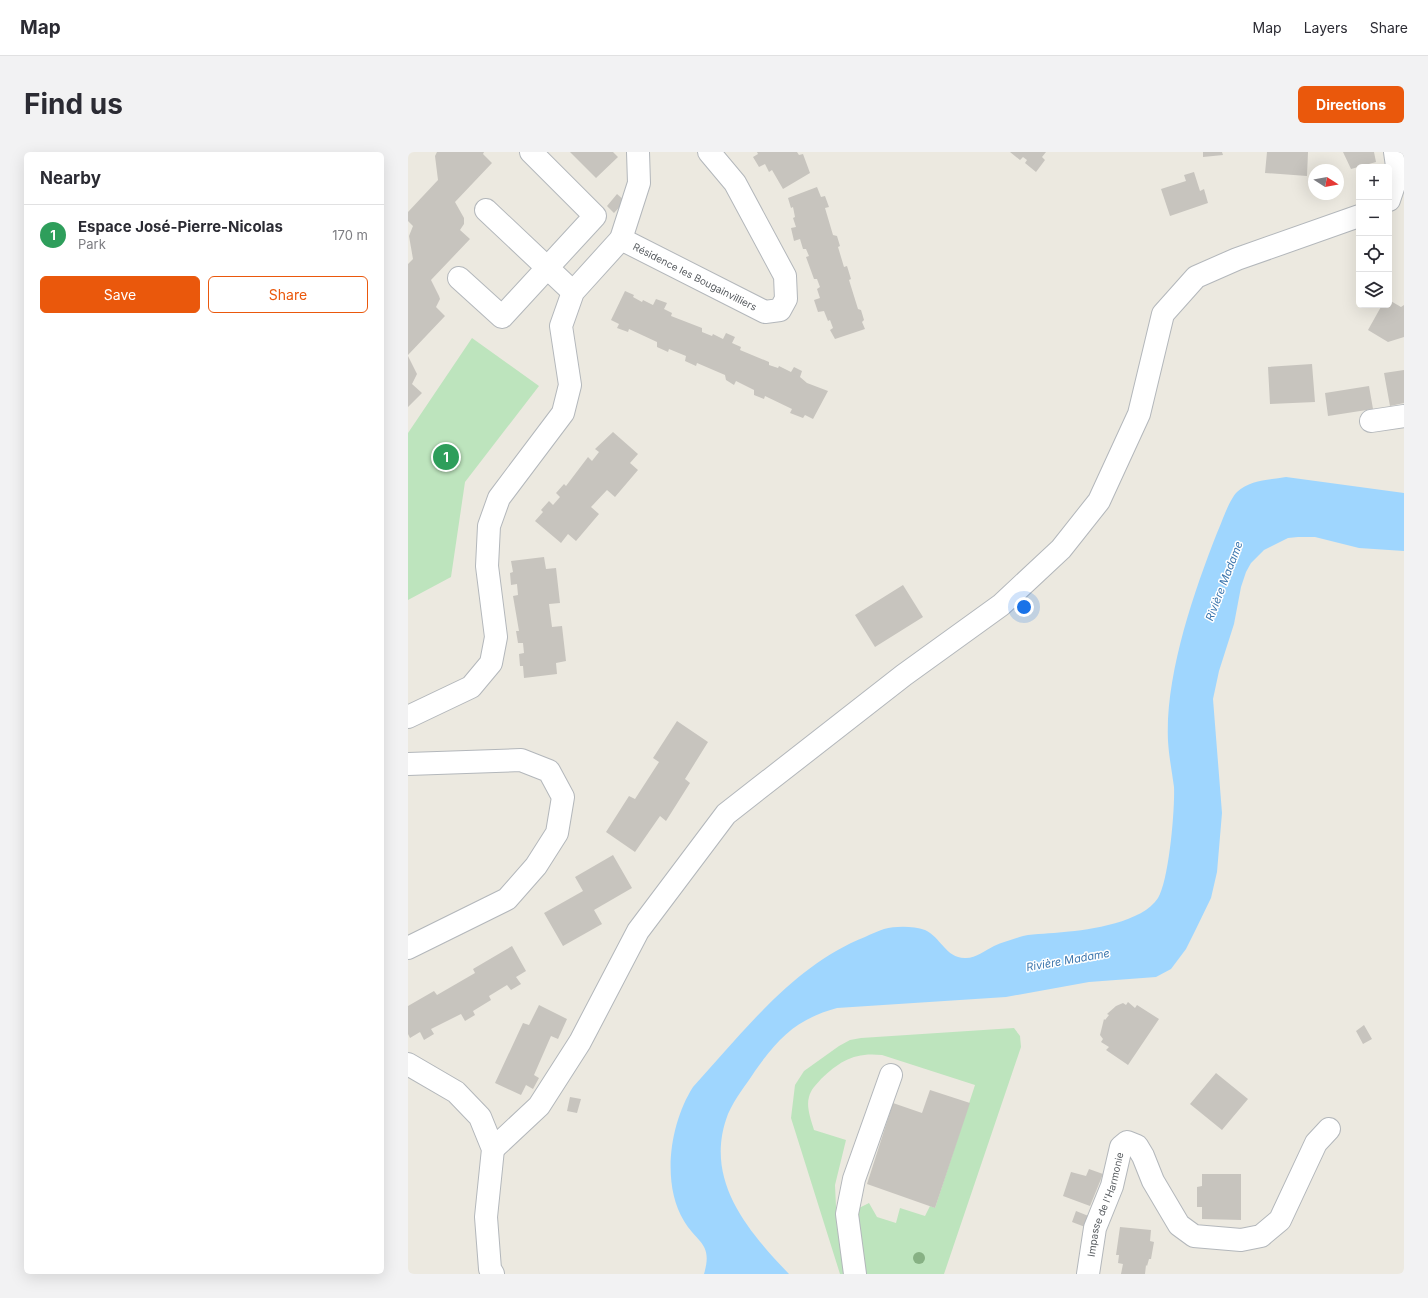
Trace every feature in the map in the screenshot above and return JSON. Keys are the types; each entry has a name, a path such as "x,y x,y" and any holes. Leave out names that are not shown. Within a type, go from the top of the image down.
{"street":[{"path":"459,278 502,317 595,216 531,152"},
{"path":"408,717 471,687 491,663 496,637 487,566 489,526 499,498 563,413 570,385 561,326 572,292 621,239 639,183 638,152"},
{"name":"Résidence les Bougainvilliers","path":"621,239 765,312 780,310 786,299 785,276 735,183 709,152"},
{"path":"1392,191 1398,173 1395,152"},
{"path":"486,210 572,292"},
{"path":"493,1149 539,1106 580,1042 638,931 726,814 904,675 1000,605 1061,549 1099,501 1139,414 1163,314 1196,277 1237,259 1356,217"},
{"path":"1371,420 1404,416"},
{"path":"408,764 521,760 549,771 563,798 557,834 536,866 507,899 408,948"},
{"path":"408,1064 456,1092 480,1117 493,1149 486,1217 490,1269 493,1274"},
{"path":"855,1274 847,1214 854,1179 891,1075"},
{"name":"Impasse de l'Harmonie","path":"1088,1274 1095,1228 1112,1186 1121,1147 1127,1142 1137,1146 1143,1156 1152,1181 1179,1225 1194,1236 1241,1240 1261,1236 1280,1220 1316,1143 1329,1129"}],"green space":[{"path":"472,338 539,386 465,482 451,577 408,600 408,433"},
{"path":"1014,1028 1020,1036 1021,1047 944,1274 863,1274 857,1209 869,1203 877,1217 896,1223 900,1208 925,1216 930,1206 935,1208 975,1085 882,1055 872,1054 848,1059 841,1063 821,1079 812,1089 808,1105 814,1130 846,1140 835,1185 837,1228 846,1274 840,1274 791,1118 795,1085 804,1071 850,1040"}],"water":[{"name":"Rivière Madame","path":"1286,477 1404,493 1404,551 1359,548 1315,537 1288,538 1264,550 1251,563 1246,572 1241,587 1234,624 1219,671 1213,699 1222,813 1217,872 1211,898 1186,949 1171,969 1156,977 1089,982 1006,997 837,1008 823,1012 800,1024 772,1048 734,1102 728,1114 722,1138 721,1160 725,1182 733,1202 758,1240 789,1274 704,1274 707,1256 703,1244 689,1229 684,1221 677,1206 672,1189 671,1153 679,1118 693,1087 771,1002 793,982 839,949 884,929 904,927 925,930 931,933 953,955 970,958 994,946 1023,936 1101,927 1129,919 1151,906 1158,898 1162,889 1168,861 1173,812 1174,787 1168,741 1168,716 1176,663 1190,608 1217,533 1228,506 1234,496 1242,488 1248,485"}],"building":[{"path":"437,152 484,152 483,154 492,163 455,202 464,218 464,224 460,230 470,239 431,280 440,299 436,307 445,316 408,355 408,264 413,259 409,236 413,226 408,221 408,212 438,180 435,156"},
{"path":"570,152 613,152 618,157 596,178"},
{"path":"757,152 797,152 799,155 803,154 810,173 783,189 772,170 769,172 765,164 759,167 753,157 758,154"},
{"path":"1010,152 1046,152 1042,157 1045,160 1036,172 1025,163 1027,160 1023,157 1020,160"},
{"path":"1203,152 1222,152 1223,155 1203,157"},
{"path":"1267,152 1308,152 1307,176 1265,173"},
{"path":"1343,152 1374,152 1376,162 1369,164 1356,164 1356,168 1351,169"},
{"path":"1194,172 1200,191 1204,189 1208,203 1170,216 1161,189 1186,181 1184,175"},
{"path":"817,187 821,197 825,196 829,207 825,208 833,235 837,236 840,246 838,247 844,267 847,266 851,279 849,280 858,309 861,310 864,320 862,322 865,329 835,339 830,330 833,328 830,320 828,321 824,311 818,312 814,300 820,298 817,289 820,287 817,279 814,279 806,257 809,256 806,249 803,249 800,239 794,241 791,228 796,227 793,218 795,217 793,207 791,208 788,198"},
{"path":"617,194 625,201 614,213 607,206"},
{"path":"625,291 634,295 633,297 642,302 643,300 653,305 656,299 667,303 664,309 672,313 671,316 702,328 702,332 712,336 713,334 723,339 726,333 735,337 732,343 741,347 740,350 769,362 769,365 778,368 779,366 791,372 794,367 802,371 800,377 807,383 828,391 813,419 805,415 803,418 790,413 792,409 765,396 764,399 754,395 754,390 736,381 734,385 726,380 725,375 697,363 696,366 685,361 686,356 669,349 668,352 657,347 657,342 629,329 628,332 617,328 619,324 611,320"},
{"path":"1392,302 1401,307 1404,305 1404,337 1388,342 1368,330 1380,308 1392,308"},
{"path":"408,356 417,374 412,384 422,393 408,407"},
{"path":"1312,364 1315,402 1270,404 1268,367"},
{"path":"1404,370 1404,403 1390,406 1384,373"},
{"path":"1369,386 1373,409 1328,416 1325,393"},
{"path":"613,432 638,454 630,463 638,470 615,497 607,490 591,507 599,514 576,541 568,534 561,543 535,521 543,512 541,510 549,501 553,505 560,497 556,493 564,484 566,486 588,457 592,461 599,452 595,449"},
{"path":"544,557 546,569 556,568 560,603 549,604 552,627 562,626 566,661 556,663 557,674 524,678 523,666 520,666 519,654 524,653 523,643 518,643 516,631 519,631 513,596 518,595 517,584 511,585 510,573 513,572 511,561"},
{"path":"903,585 923,617 875,647 855,615"},
{"path":"677,721 708,742 685,779 690,783 666,821 660,816 635,852 606,832 629,796 635,799 659,762 653,758"},
{"path":"613,855 632,888 594,910 602,924 563,946 544,913 583,891 575,877"},
{"path":"512,946 526,971 516,977 521,984 511,990 507,985 489,996 491,1000 473,1011 475,1015 465,1021 461,1014 431,1029 434,1034 424,1040 420,1032 410,1038 408,1034 408,1006 434,991 437,995 475,973 473,969"},
{"path":"1128,1002 1135,1008 1137,1005 1159,1019 1128,1065 1106,1050 1109,1047 1101,1042 1103,1039 1100,1035 1104,1019 1105,1020 1109,1015 1107,1014 1116,1006 1123,1003 1126,1005"},
{"path":"539,1005 567,1019 558,1039 551,1036 534,1075 539,1078 533,1089 526,1085 521,1095 495,1083 523,1023 529,1025"},
{"path":"1364,1025 1372,1039 1363,1044 1356,1031"},
{"path":"1216,1073 1248,1099 1222,1130 1190,1104"},
{"path":"930,1090 970,1103 935,1208 867,1184 893,1103 922,1113"},
{"path":"570,1097 581,1099 577,1113 567,1111"},
{"path":"1089,1169 1103,1174 1090,1206 1063,1196 1071,1172 1086,1176"},
{"path":"1202,1174 1241,1174 1241,1220 1202,1219 1202,1207 1197,1207 1197,1187 1202,1186"},
{"path":"1076,1211 1096,1219 1093,1230 1072,1222"},
{"path":"1120,1227 1151,1230 1150,1241 1154,1242 1151,1259 1149,1259 1147,1266 1146,1265 1145,1274 1121,1274 1123,1264 1118,1263 1119,1255 1116,1255"}],"place":[{"name":"Espace José-Pierre-Nicolas","path":"446,457"}]}
